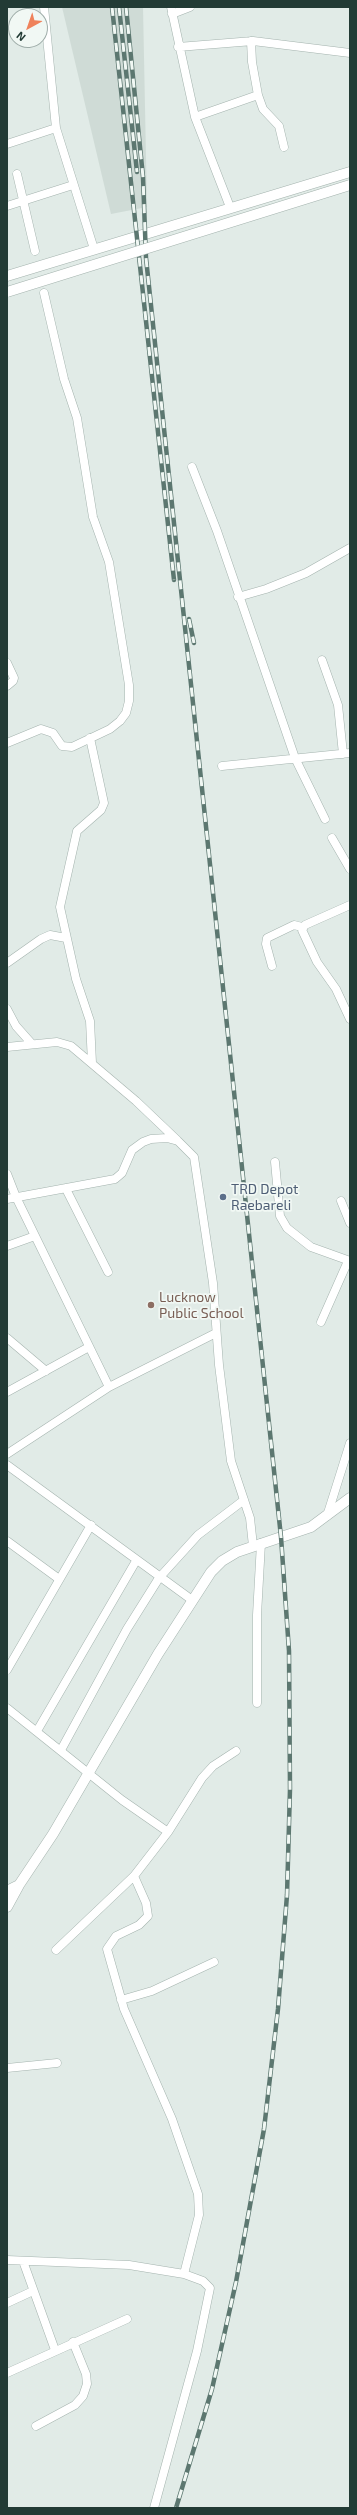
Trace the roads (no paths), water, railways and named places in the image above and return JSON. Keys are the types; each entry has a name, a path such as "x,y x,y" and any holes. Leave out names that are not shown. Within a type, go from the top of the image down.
{"street":[{"path":"44,7 56,128 94,249"},
{"path":"190,7 172,10 178,47 195,117 230,207"},
{"path":"178,47 251,41 350,53"},
{"path":"251,41 252,62 258,95 265,112 279,126 284,147"},
{"path":"195,117 258,95"},
{"path":"7,144 56,128"},
{"path":"7,276 230,207 350,172"},
{"path":"17,174 22,201 35,251"},
{"path":"7,206 73,185"},
{"path":"7,292 350,185"},
{"path":"7,743 41,730 53,733 62,746 67,748 110,729 126,713 129,685 108,562 93,517 79,429 64,379 44,293"},
{"path":"192,467 217,531 238,597 295,758 325,819"},
{"path":"238,597 266,589 306,573 350,548"},
{"path":"222,766 346,753 338,705 322,660"},
{"path":"7,664 14,678 13,681 7,686"},
{"path":"90,738 104,803 101,810 82,824 74,840 60,907 66,938 90,1021 92,1063"},
{"path":"332,838 350,869"},
{"path":"272,966 266,944 268,938 294,926 302,927 350,905"},
{"path":"302,927 317,962 336,989 350,1019"},
{"path":"7,963 41,939 50,935 66,938"},
{"path":"7,1009 16,1026 32,1044"},
{"path":"7,1047 32,1044 64,1043 92,1063 188,1149 197,1166 213,1283 216,1333 231,1461 257,1544 257,1703"},
{"path":"7,1199 66,1189 118,1177 132,1150 142,1142 167,1138 178,1141"},
{"path":"275,1162 280,1216 287,1228 311,1247 349,1261 320,1322"},
{"path":"7,1174 34,1236 109,1388"},
{"path":"66,1189 108,1272"},
{"path":"340,1201 350,1223"},
{"path":"7,1246 34,1236"},
{"path":"7,1454 109,1388 216,1333"},
{"path":"7,1338 46,1371"},
{"path":"7,1392 89,1347"},
{"path":"327,1516 350,1443"},
{"path":"7,1465 91,1525 136,1561 192,1600"},
{"path":"7,1907 19,1885 89,1773 154,1661 211,1572 222,1561 257,1544 300,1532 327,1516 350,1498"},
{"path":"61,1750 127,1629 160,1578 198,1535 244,1500"},
{"path":"7,1670 91,1525"},
{"path":"7,1552 9,1543 59,1579"},
{"path":"38,1731 136,1561"},
{"path":"7,1708 38,1731 122,1800 168,1832"},
{"path":"56,1950 134,1876 168,1832 202,1778 213,1766 236,1751"},
{"path":"134,1876 146,1903 148,1916 139,1925 116,1936 107,1949 121,2000 172,2119 198,2194 199,2215 184,2274"},
{"path":"7,1891 19,1885"},
{"path":"121,2000 152,1991 214,1962"},
{"path":"7,2068 57,2063"},
{"path":"7,2260 129,2264 184,2274 203,2281 210,2288 186,2396 154,2508"},
{"path":"22,2261 55,2350"},
{"path":"7,2303 33,2291"},
{"path":"7,2373 55,2350 127,2319"},
{"path":"36,2426 75,2405 83,2396 87,2384 86,2374 73,2342"}],"railway":[{"path":"112,7 174,580"},
{"path":"119,7 137,172"},
{"path":"126,7 143,177 146,258 281,1537 289,1651 290,1789 287,1895 278,2009 264,2129 236,2282 212,2389 176,2508"},
{"path":"189,619 194,643"}],"place":[{"name":"TRD Depot Raebareli","path":"223,1197"},
{"name":"Lucknow Public School","path":"151,1305"}]}
